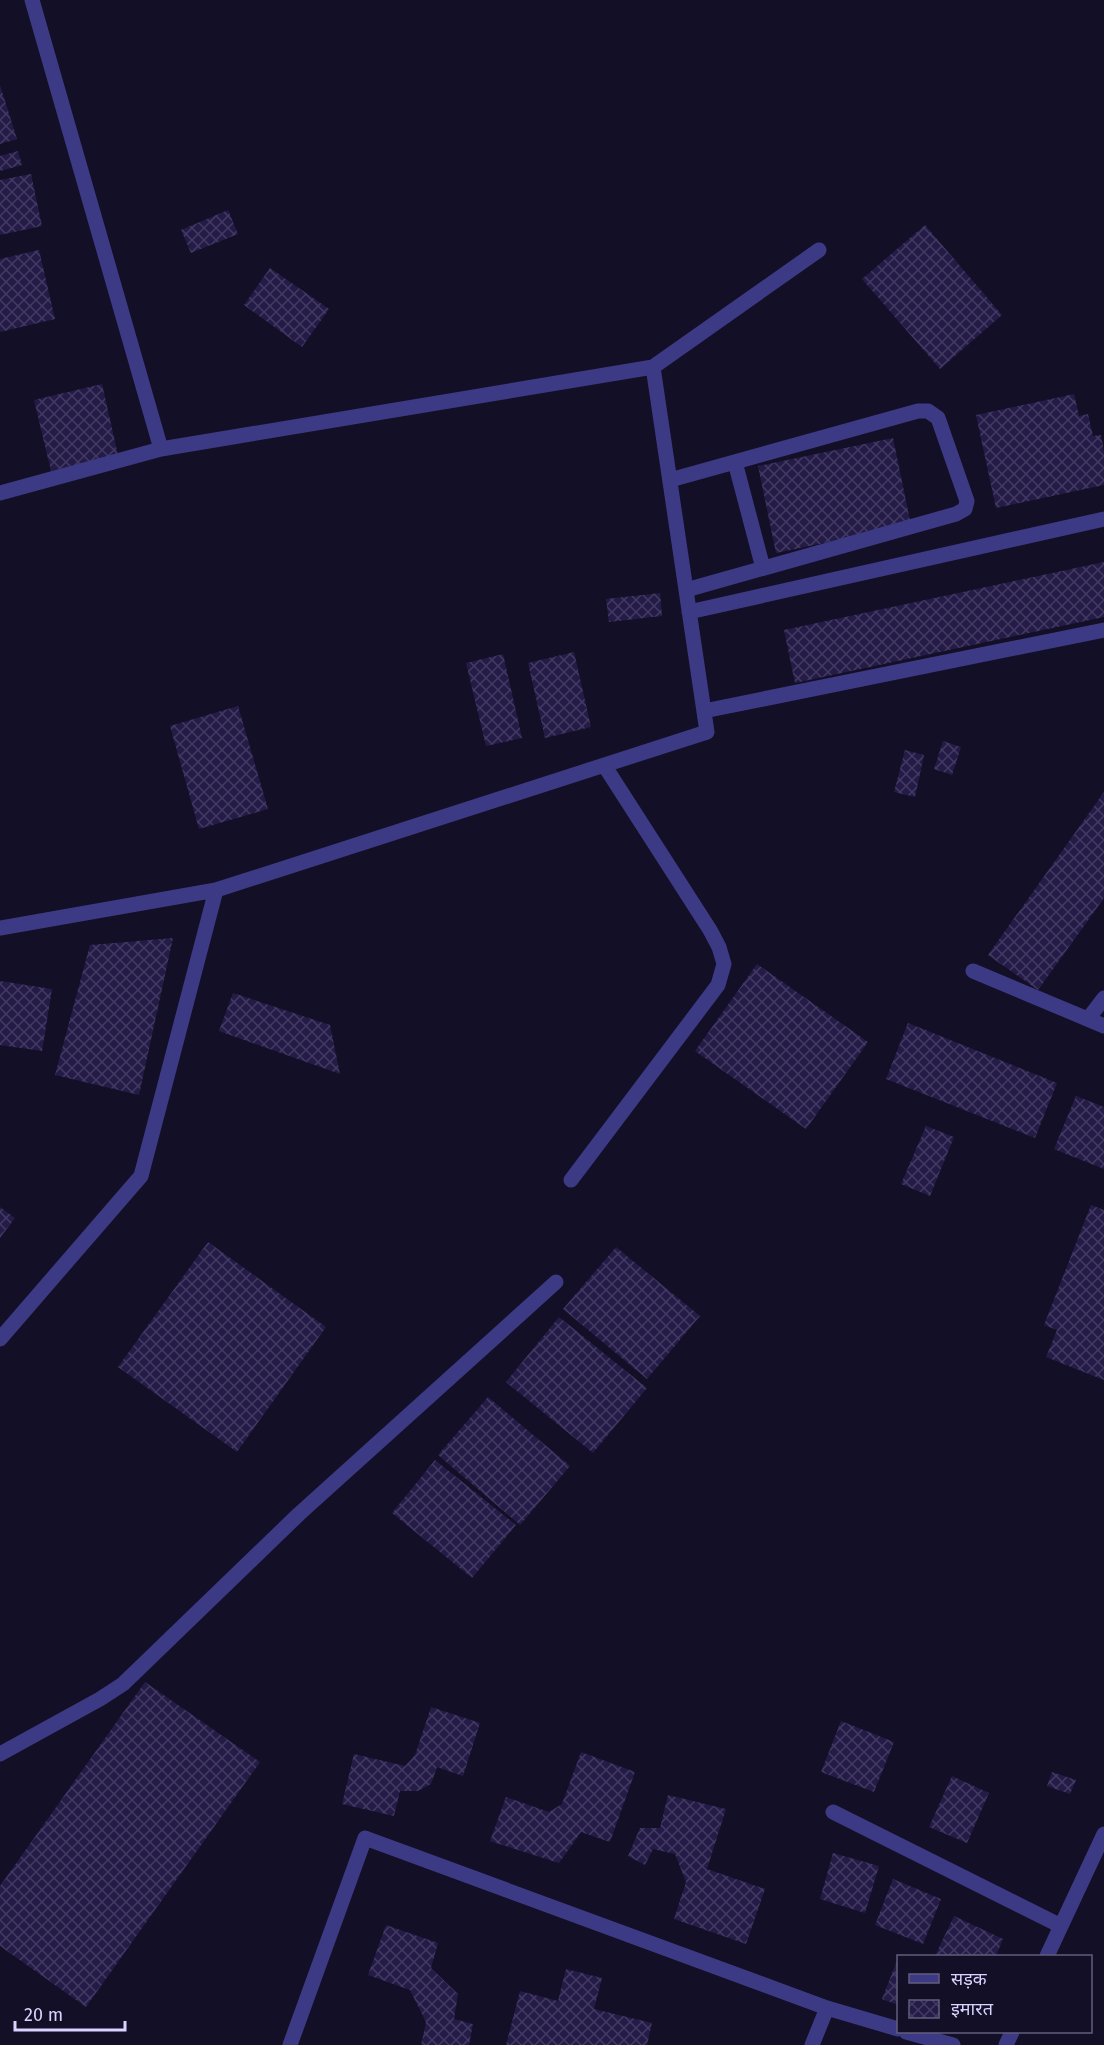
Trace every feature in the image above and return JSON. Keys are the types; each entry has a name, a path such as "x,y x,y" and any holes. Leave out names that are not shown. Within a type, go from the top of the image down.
{"street":[{"path":"32,0 160,449"},
{"path":"0,493 160,449 653,367 819,250"},
{"path":"0,928 216,890 707,732 653,367"},
{"path":"670,480 918,411 928,411 938,418 967,501 965,509 956,514 686,590"},
{"path":"735,462 763,568"},
{"path":"689,612 1104,519"},
{"path":"704,711 1104,630"},
{"path":"571,1180 718,985 724,964 719,947 710,930 604,765"},
{"path":"0,1339 141,1176 216,890"},
{"path":"973,971 1104,1026"},
{"path":"1088,1019 1104,998"},
{"path":"0,1754 123,1684 299,1514 556,1282"},
{"path":"833,1812 1061,1926"},
{"path":"1047,1955 1104,1834"},
{"path":"290,2045 365,1838 827,2008 897,2029"},
{"path":"812,2045 827,2008"},
{"path":"913,2033 953,2045"}],"building":[{"path":"0,85 17,139 0,144"},
{"path":"18,151 22,165 0,171 0,156"},
{"path":"31,174 42,226 0,235 0,180"},
{"path":"228,210 238,234 191,253 181,230"},
{"path":"925,225 1002,315 940,369 862,279"},
{"path":"39,250 55,319 0,332 0,259"},
{"path":"270,268 329,309 302,347 244,305"},
{"path":"102,384 118,455 51,471 34,400"},
{"path":"1074,394 1079,416 1088,414 1093,436 1101,435 1104,451 1104,485 996,508 976,415"},
{"path":"893,438 911,525 776,553 758,466"},
{"path":"1104,562 1104,617 795,683 784,630"},
{"path":"660,593 662,616 609,622 606,599"},
{"path":"574,652 591,727 545,738 528,663"},
{"path":"503,654 522,738 486,746 466,663"},
{"path":"238,706 268,809 199,829 170,726"},
{"path":"943,741 961,747 952,775 934,769"},
{"path":"905,750 924,755 915,797 894,792"},
{"path":"1104,792 1104,898 1038,990 988,955"},
{"path":"173,938 139,1095 55,1075 90,945"},
{"path":"757,964 868,1042 806,1129 695,1051"},
{"path":"0,981 52,989 42,1051 0,1045"},
{"path":"233,993 330,1025 340,1074 219,1031"},
{"path":"908,1023 1057,1083 1035,1138 886,1079"},
{"path":"1076,1096 1104,1107 1104,1169 1054,1149"},
{"path":"926,1126 954,1137 930,1196 901,1184"},
{"path":"1091,1205 1104,1210 1104,1380 1046,1357 1057,1330 1044,1325"},
{"path":"0,1207 15,1218 0,1238"},
{"path":"208,1242 326,1327 237,1452 118,1367"},
{"path":"616,1247 700,1316 647,1379 563,1309"},
{"path":"559,1317 647,1388 593,1453 506,1382"},
{"path":"488,1397 570,1466 520,1525 438,1455"},
{"path":"435,1460 516,1525 472,1578 392,1513"},
{"path":"145,1682 260,1762 86,2007 0,1946 0,1886"},
{"path":"431,1707 480,1723 463,1776 437,1767 431,1784 418,1791 400,1791 394,1816 342,1804 354,1754 405,1766 415,1755"},
{"path":"841,1721 894,1742 874,1792 821,1772"},
{"path":"581,1752 635,1772 610,1842 581,1832 559,1863 490,1841 506,1797 549,1812 562,1804"},
{"path":"1052,1772 1076,1780 1070,1794 1047,1786"},
{"path":"952,1776 989,1793 967,1843 929,1827"},
{"path":"668,1795 726,1809 707,1869 765,1889 746,1944 674,1919 686,1882 675,1854 653,1849 645,1865 628,1856 640,1828 660,1828"},
{"path":"833,1853 879,1866 865,1913 820,1899"},
{"path":"893,1879 941,1899 923,1944 875,1925"},
{"path":"954,1916 1003,1939 996,1955 935,1955"},
{"path":"386,1925 438,1943 431,1968 458,1994 454,2019 473,2024 469,2045 421,2045 426,2022 410,1990 368,1975"},
{"path":"897,1961 897,2005 882,1999"},
{"path":"566,1969 602,1978 594,2009 652,2023 647,2045 506,2045 520,1991 558,2001"}]}
